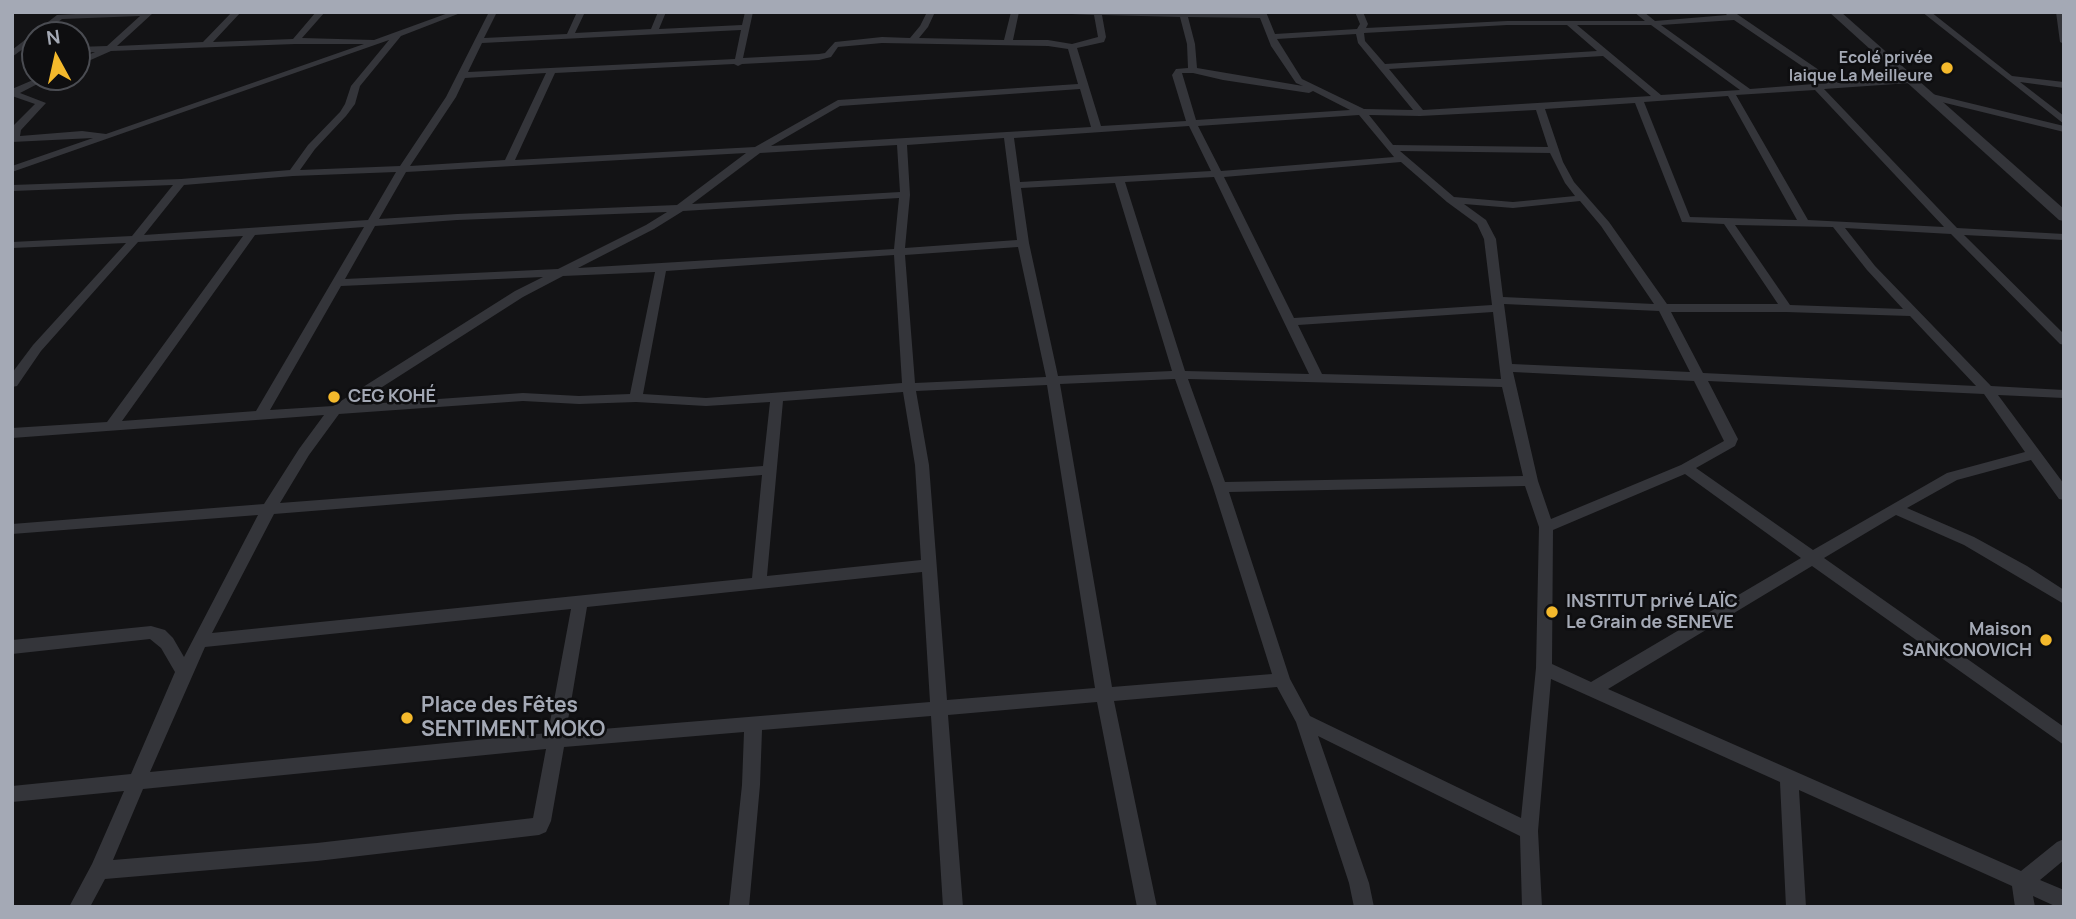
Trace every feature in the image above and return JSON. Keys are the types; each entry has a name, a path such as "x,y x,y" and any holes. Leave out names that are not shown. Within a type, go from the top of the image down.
{"street":[{"path":"206,44 237,12"},
{"path":"295,41 321,12"},
{"path":"12,169 459,12"},
{"path":"261,415 403,169 452,97 493,12"},
{"path":"570,36 581,12"},
{"path":"654,32 662,12"},
{"path":"738,63 749,12"},
{"path":"914,39 931,12"},
{"path":"1008,41 1015,12"},
{"path":"1071,12 1263,14 1284,62 1299,81 1362,112 1390,148 1486,228 1490,239 1508,375 1531,481 1546,527 1544,668 1529,831 1532,907"},
{"path":"1359,12 1364,24 1360,31 1361,41 1420,113"},
{"path":"1527,12 1537,23"},
{"path":"1638,12 1750,93"},
{"path":"1834,12 2064,217"},
{"path":"1926,12 2006,78 2064,121"},
{"path":"2060,12 2064,42"},
{"path":"55,21 60,17 149,13"},
{"path":"91,57 109,49 149,13"},
{"path":"463,75 738,63 826,56 835,45 914,39 1008,41 1072,47 1101,40 1098,13"},
{"path":"1184,14 1191,44 1193,70"},
{"path":"1271,37 1490,23 1654,23 1731,14 1837,86"},
{"path":"1570,24 1659,98"},
{"path":"478,41 745,27"},
{"path":"293,173 311,147 342,114 356,86 398,35"},
{"path":"91,50 295,41 382,41"},
{"path":"1072,47 1097,130"},
{"path":"1382,67 1604,52"},
{"path":"1317,91 1223,78 1193,70 1179,71 1176,75 1192,123 1317,377"},
{"path":"509,162 551,72"},
{"path":"2006,78 2064,85"},
{"path":"12,188 181,182 293,173 1009,136 1362,112 1420,113 1540,107 1910,80"},
{"path":"79,907 99,870 184,672 270,507 333,412 519,294 622,243 680,208 757,150 845,101 1082,86"},
{"path":"1818,88 1952,229 2064,341"},
{"path":"12,93 41,103 16,129 13,139 82,134 109,137"},
{"path":"1731,94 1804,223"},
{"path":"1928,96 2064,129"},
{"path":"1638,100 1686,220 1952,229 2064,237"},
{"path":"1540,107 1553,150 1570,183 1605,224 1663,308 1731,439 1730,443 1686,468 1546,527"},
{"path":"1009,136 1023,243 1053,381 1104,693 1147,907"},
{"path":"902,142 905,195 899,253 909,387 922,465 953,907"},
{"path":"1390,148 1553,150"},
{"path":"1015,185 1219,174 1403,159"},
{"path":"1119,180 1180,376 1220,487 1282,680 1304,721 1359,883 1364,907"},
{"path":"12,383 37,348 135,239 181,182"},
{"path":"12,245 457,217 905,195"},
{"path":"1451,200 1513,205 1583,198"},
{"path":"1727,221 1786,308"},
{"path":"1836,224 1871,268 1988,391 2064,495"},
{"path":"112,425 252,232"},
{"path":"338,283 661,268 1023,243"},
{"path":"636,398 661,268"},
{"path":"1291,322 1497,304 1786,308 1913,313"},
{"path":"12,433 523,397 706,402 909,387 1180,376 1508,375 1702,379 2064,394"},
{"path":"759,583 777,395"},
{"path":"1595,688 1952,476 2033,455"},
{"path":"1686,468 2064,737"},
{"path":"12,529 768,470"},
{"path":"1220,487 1531,481"},
{"path":"1897,509 1981,547 2064,598"},
{"path":"200,641 929,565"},
{"path":"99,870 317,852 536,827 542,821 580,601"},
{"path":"12,647 151,632 167,643 184,672"},
{"path":"1544,668 1595,688 2021,883 2064,900"},
{"path":"12,794 753,722 1282,680"},
{"path":"1304,721 1529,831"},
{"path":"739,907 751,785 753,722"},
{"path":"1789,777 1796,907"},
{"path":"2021,883 2064,848"},
{"path":"2021,883 2025,907"}],"place":[{"name":"Ecolé privée laique La Meilleure","path":"1947,68"},
{"name":"CEG KOHÉ","path":"334,397"},
{"name":"INSTITUT privé LAÏC Le Grain de SENEVE","path":"1552,612"},
{"name":"Maison SANKONOVICH","path":"2046,640"},
{"name":"Place des Fêtes SENTIMENT MOKO","path":"407,718"}]}
